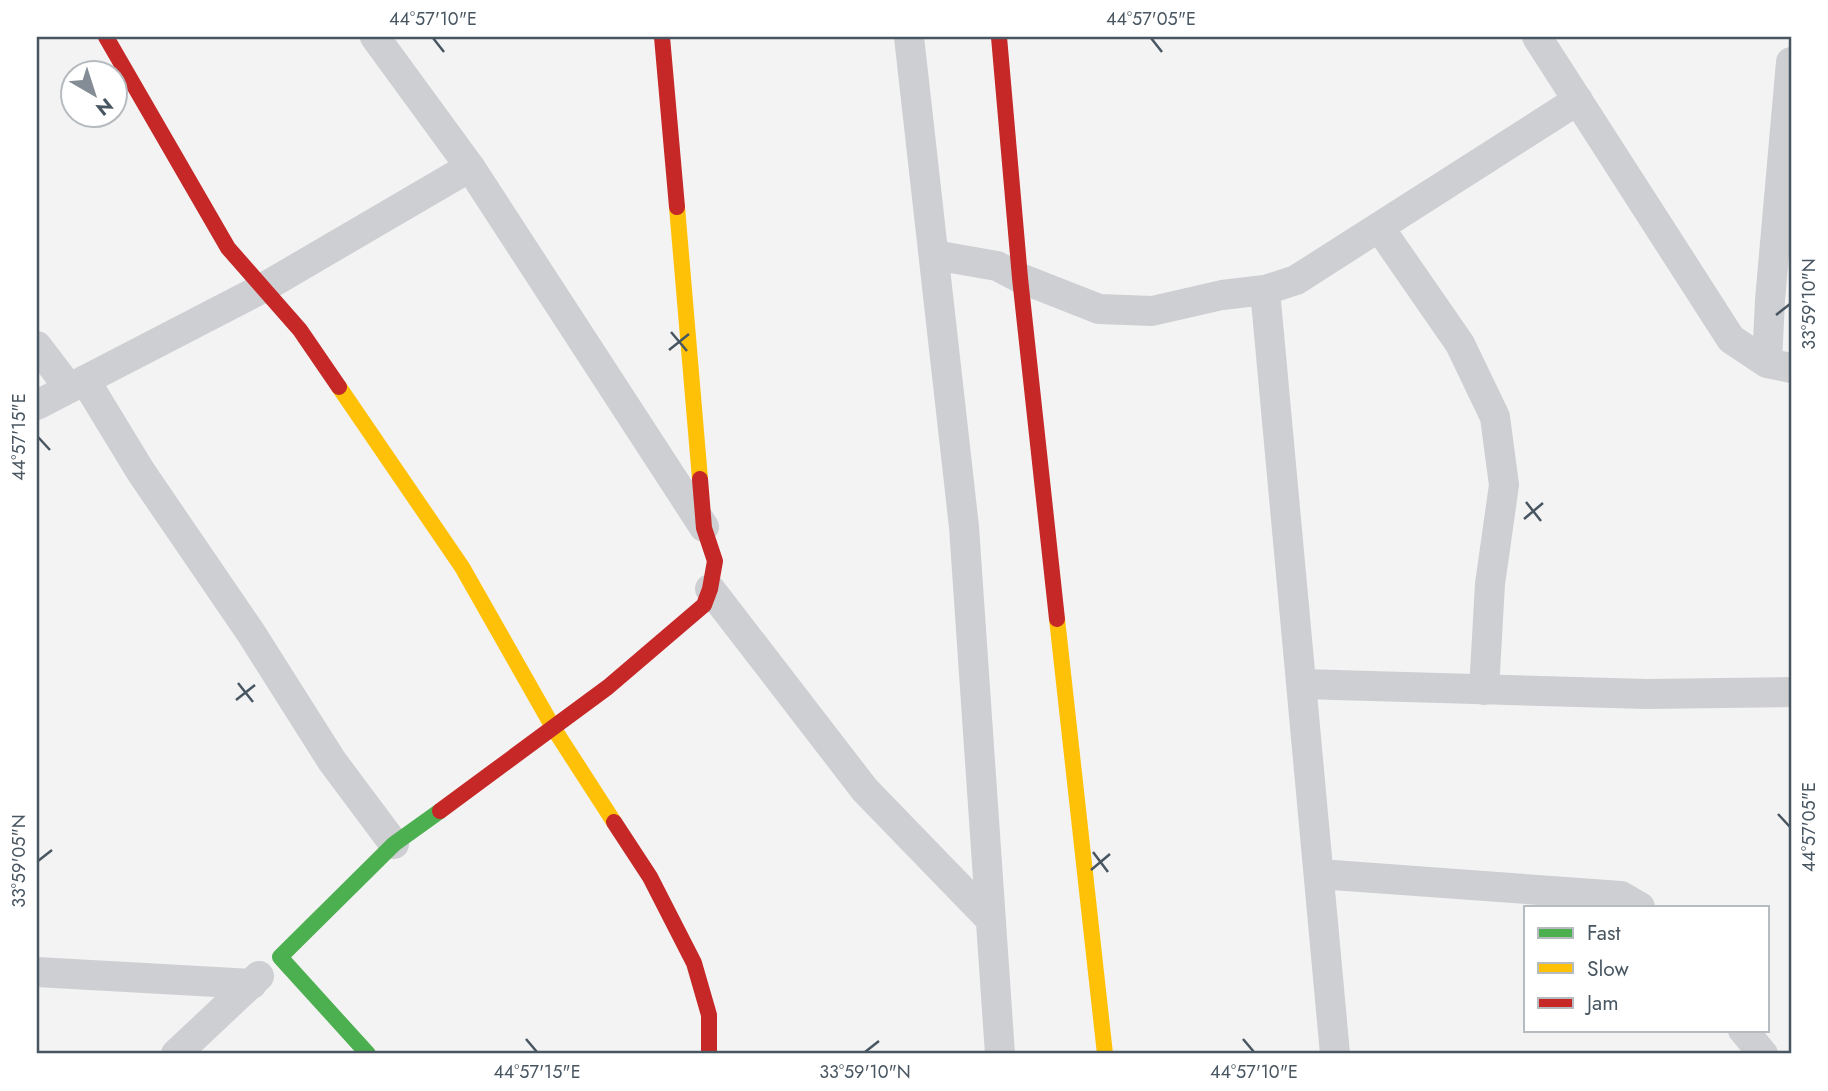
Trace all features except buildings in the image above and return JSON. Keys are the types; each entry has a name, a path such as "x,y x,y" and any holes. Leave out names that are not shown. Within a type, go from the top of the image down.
{"street":[{"path":"106,37 228,248 300,330 462,567 554,729 650,877 694,963 709,1015 709,1054"},
{"path":"374,37 470,167 704,528"},
{"path":"176,1054 347,893 394,844 554,729 704,605 715,561 704,528 662,37"},
{"path":"909,37 964,527 1000,1054"},
{"path":"999,37 1020,278 1105,1054"},
{"path":"1537,37 1731,339 1779,365"},
{"path":"1779,365 1771,287 1791,62"},
{"path":"934,255 997,266 1020,278 1100,309 1152,311 1222,295 1265,290 1296,281 1578,100"},
{"path":"37,405 263,288 470,167"},
{"path":"1380,227 1460,344 1495,417 1504,485 1490,584 1484,690"},
{"path":"1265,290 1335,1054"},
{"path":"37,346 77,384 141,472 251,633 332,761 394,844"},
{"path":"710,589 865,790 991,920"},
{"path":"1301,684 1647,694 1791,692"},
{"path":"1319,874 1621,896 1638,906"},
{"path":"280,957 368,1054"},
{"path":"37,972 252,984"},
{"path":"1745,1032 1763,1054"}],"traffic: fast":[{"path":"368,1054 280,957 394,844 440,811"}],"traffic: slow":[{"path":"677,207 700,479"},
{"path":"339,387 462,567 554,729 614,822"},
{"path":"1057,619 1105,1054"}],"traffic: jam":[{"path":"106,37 228,248 300,330 339,387"},
{"path":"662,37 677,207"},
{"path":"999,37 1020,278 1057,619"},
{"path":"440,811 608,687 704,605 715,561 704,528 700,479"},
{"path":"614,822 650,877 694,963 709,1015 709,1054"}]}
